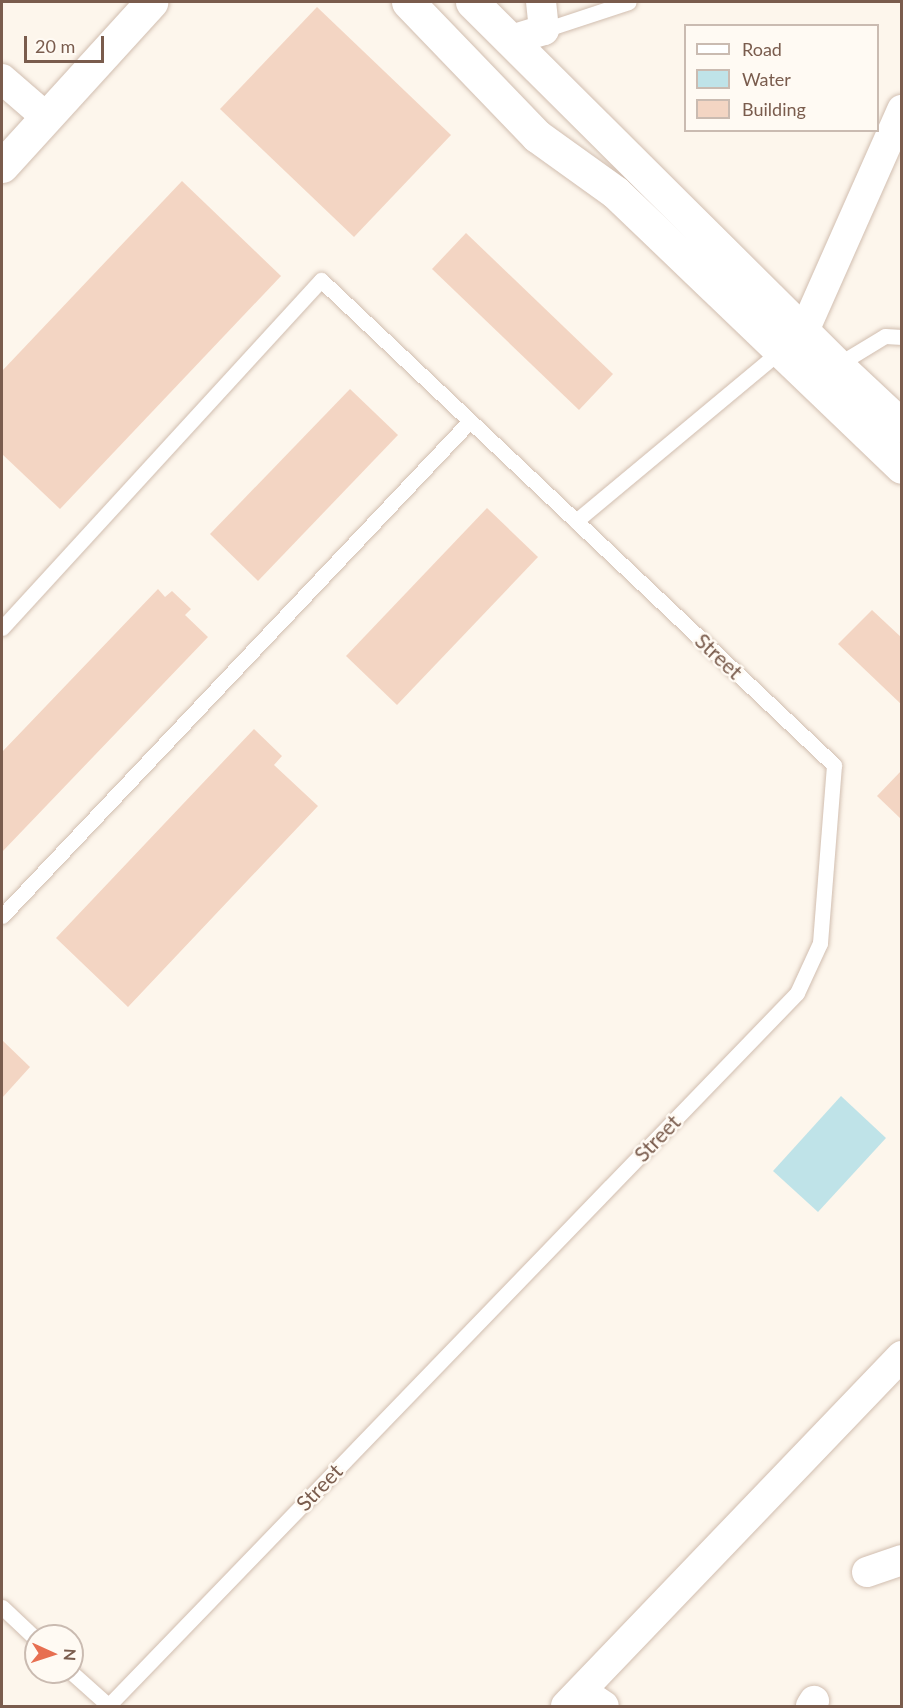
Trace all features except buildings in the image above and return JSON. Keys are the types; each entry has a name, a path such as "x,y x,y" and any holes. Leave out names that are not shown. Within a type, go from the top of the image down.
{"street":[{"path":"2,166 151,2"},
{"path":"408,2 537,136 615,192 793,340 839,367 902,426"},
{"path":"472,2 511,40 793,340 902,467"},
{"path":"511,40 543,16"},
{"path":"2,80 47,118"},
{"path":"793,340 902,110"},
{"path":"584,1701 902,1356"},
{"path":"867,1572 902,1560"}],"lane":[{"path":"543,16 629,2"},
{"path":"2,628 321,280 576,521 793,340"},
{"path":"839,367 847,359 885,336 902,337"},
{"path":"2,916 470,421"},
{"name":"Street","path":"84,1684 108,1706 797,993 820,943 834,765 576,521"},
{"path":"2,1607 24,1628"}],"water":[{"path":"841,1096 886,1138 818,1212 773,1171"}]}
